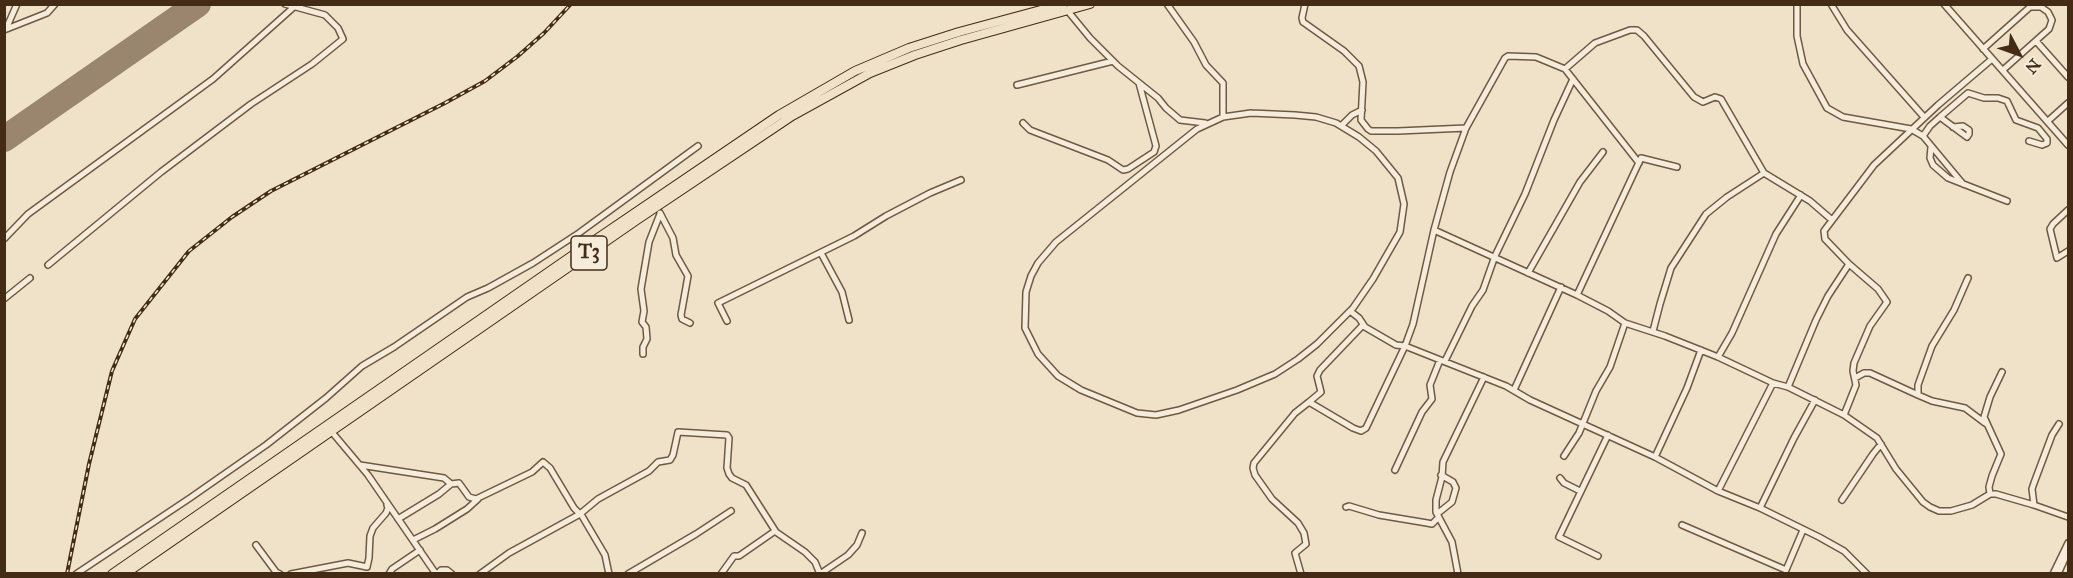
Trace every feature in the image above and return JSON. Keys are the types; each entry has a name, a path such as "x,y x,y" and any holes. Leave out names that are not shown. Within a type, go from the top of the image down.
{"highway":[{"name":"T3","path":"112,573 779,115 855,71 909,48 958,32 1065,7 1090,4"},
{"name":"T3","path":"125,573 659,210 792,116 870,73 915,55 1065,7"}],"street":[{"path":"5,29 16,4"},
{"path":"5,29 47,14 55,4"},
{"path":"48,265 170,165 251,104 312,64 343,39 333,21 317,12 285,4"},
{"path":"1167,4 1194,42 1206,65 1223,83 1223,117"},
{"path":"1305,4 1303,22 1344,51 1359,66 1363,82 1361,120 1371,131 1466,128"},
{"path":"1797,4 1797,36 1803,64 1827,108 1843,117 1911,129 1923,136 1963,184"},
{"path":"1831,4 1847,30 1924,117"},
{"path":"1944,4 2068,145"},
{"path":"4,239 28,214 213,79 295,6"},
{"path":"1983,49 2027,9 2035,6 2043,8 2051,16 2049,29 2003,70"},
{"path":"1065,7 1090,38 1180,120 1206,123"},
{"path":"1565,69 1595,43 1630,30 1637,30 1694,97 1703,102 1715,97 1721,99 1764,173 1801,195 1833,220"},
{"path":"2036,40 2068,77"},
{"path":"1309,402 1353,428 1363,430 1405,346 1416,314 1434,230 1450,172 1466,128 1508,56 1536,57 1565,69 1639,163"},
{"path":"1844,415 1853,394 1854,363 1870,326 1887,302 1878,290 1823,236 1874,165 1924,117 1992,59"},
{"path":"1017,85 1113,60"},
{"path":"1395,470 1422,412 1432,399 1430,382 1483,290 1495,256 1525,195 1554,120 1573,79"},
{"path":"1023,123 1030,130 1108,160 1123,170 1128,169 1154,152 1156,146 1139,83"},
{"path":"1923,136 1929,126 1968,93 2007,101 2016,120 2038,128 2047,139 2047,143 2042,145 2030,141"},
{"path":"2048,121 2068,103"},
{"path":"1341,126 1352,115 1362,110"},
{"path":"1251,113 1282,113 1316,117 1341,126 1370,146 1389,165 1401,183 1404,204 1403,221 1396,241 1350,311 1317,344 1298,359 1275,374 1214,399 1163,414 1137,413 1081,390 1058,376 1043,361 1029,340 1024,324 1026,292 1038,263 1056,242 1206,123 1223,117 1251,113"},
{"path":"1940,117 1953,127"},
{"path":"76,573 266,445 326,398 362,366 467,297 561,245 698,146"},
{"path":"1931,147 1930,158 1933,165 1948,178 2007,201"},
{"path":"1528,273 1580,182 1603,152"},
{"path":"1577,295 1639,163 1643,158 1677,167"},
{"path":"1653,331 1659,303 1671,268 1706,214 1764,173"},
{"path":"727,321 718,303 821,253 908,205 961,180"},
{"path":"1718,357 1732,333 1776,234 1801,195"},
{"path":"659,210 673,238 676,255 688,276 681,315 682,319 690,322"},
{"path":"642,354 647,337 646,327 642,322 644,311 641,289 649,242 659,210"},
{"path":"2068,210 2050,230 2057,258 2068,251"},
{"path":"1434,230 1561,287 1608,311 1625,323 1653,331 1718,357 1773,383 1788,387 1844,415 1869,431 1881,444 1896,469 1923,502 1930,507 1939,511 1951,511 1972,505 1990,494 2002,495 2068,517"},
{"path":"821,253 842,292 849,320"},
{"path":"1788,387 1816,320 1828,296 1849,264"},
{"path":"4,299 30,278"},
{"path":"1918,395 1918,385 1932,346 1954,310 1968,278"},
{"path":"1514,390 1561,287"},
{"path":"1350,311 1359,318 1363,325 1386,340 1514,390 1530,400 1654,457 1718,491 1760,508 1844,551 1867,573"},
{"path":"1564,456 1576,439 1596,391 1616,353 1625,323"},
{"path":"1301,573 1295,554 1306,544 1304,533 1298,523 1272,499 1253,468 1256,460 1284,425 1300,408 1321,392 1317,376 1320,370 1363,325"},
{"path":"1654,457 1687,388 1701,350"},
{"path":"1990,494 1992,476 2001,454 1985,423 1984,410 2002,372"},
{"path":"1855,378 1864,373 1870,373 1932,401 1965,408 1985,423"},
{"path":"1458,573 1452,542 1437,514 1436,500 1443,462 1484,377"},
{"path":"1718,491 1773,383"},
{"path":"1760,508 1815,400"},
{"path":"2034,505 2032,489 2052,435 2059,424"},
{"path":"331,431 360,465 436,573 444,570 452,573"},
{"path":"480,573 580,514 598,499 649,471 658,462 670,460 678,432 727,435 729,438 727,468 729,474 746,485 775,531 806,552 815,562 820,573 848,555 857,545 862,533"},
{"path":"1598,556 1559,537 1608,435"},
{"path":"1842,500 1881,444"},
{"path":"398,519 451,484 459,483 471,499 532,472 543,462 550,468 580,514 605,555 611,573"},
{"path":"360,465 444,478 451,484"},
{"path":"1437,514 1452,502 1456,488 1453,482 1442,475"},
{"path":"1560,478 1564,483 1580,491"},
{"path":"412,540 467,509 481,496"},
{"path":"291,573 348,563 367,567 370,536 388,508 384,498"},
{"path":"1346,507 1427,524 1432,524 1438,518 1441,520"},
{"path":"628,573 731,511"},
{"path":"1682,525 1785,572 1803,530"},
{"path":"721,573 734,556 739,556 775,531"},
{"path":"2053,573 2068,543"},
{"path":"256,545 276,572 280,573"},
{"path":"390,573 392,569 420,550"},
{"path":"2058,573 2068,552"}],"runway":[{"path":"4,139 198,4"}],"railway":[{"path":"67,574 89,464 112,371 135,319 189,251 232,217 271,191 485,81 544,33 571,4"}]}
